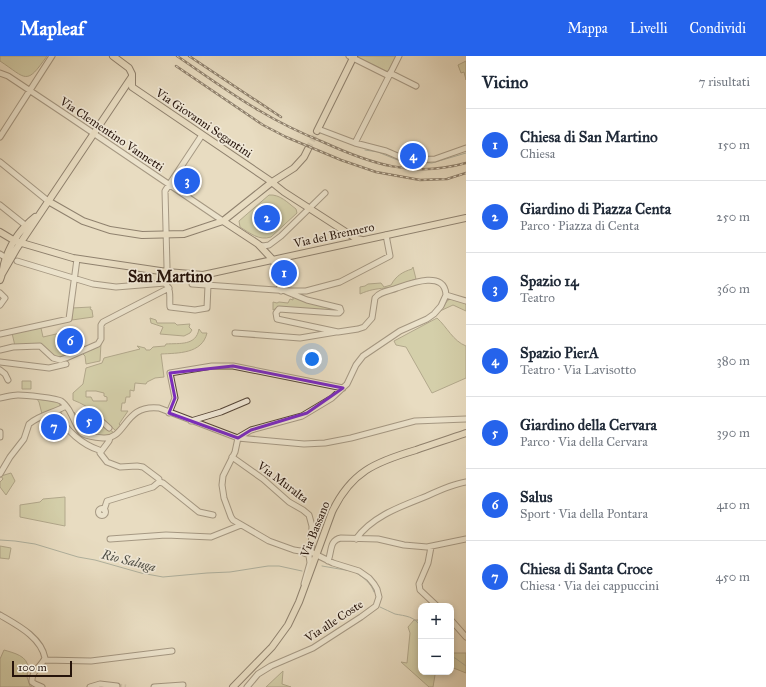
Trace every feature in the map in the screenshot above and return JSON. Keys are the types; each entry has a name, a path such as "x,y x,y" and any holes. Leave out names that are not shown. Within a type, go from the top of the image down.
{"main road":[{"path":"18,242 40,214 132,76 126,65 113,56"},
{"path":"318,130 352,57"},
{"name":"Via Giovanni Segantini","path":"132,76 132,87 272,182 284,192 357,239 363,240"},
{"path":"284,192 280,184 281,179 299,163 308,149"},
{"path":"48,201 83,221 102,228 132,234 166,235 189,233 223,221 272,182 285,175"},
{"path":"262,190 271,189 284,192"},
{"path":"235,212 233,223 235,229 239,232"},
{"path":"1,277 11,260 25,225 40,214"},
{"name":"Via del Brennero","path":"0,232 18,242 77,259 167,272 208,275 466,218"},
{"path":"223,221 258,244 273,260"},
{"path":"345,244 349,239 349,234"},
{"name":"Via Bassano","path":"233,687 261,659 280,636 292,617 304,589 314,554 337,502 349,486 361,474 376,464 466,433"}],"street":[{"path":"0,137 52,56"},
{"path":"355,143 399,56"},
{"path":"352,57 416,86"},
{"name":"Via Clementino Vannetti","path":"0,73 8,76 30,90 223,221"},
{"path":"318,130 355,143 386,150 407,160 435,159 466,148"},
{"path":"202,135 164,191 167,248 167,272 165,283 169,288 171,295 170,307 195,310 207,308 208,285"},
{"path":"0,162 48,201"},
{"path":"258,244 266,245 276,240 325,193"},
{"path":"0,205 25,225"},
{"path":"282,291 306,291 335,284 383,261 390,256 386,235"},
{"path":"0,254 11,260 93,284 116,286 165,283"},
{"path":"0,334 70,319 77,259"},
{"path":"273,260 282,291"},
{"path":"192,275 192,284 271,289 340,308 341,310 339,313 278,309 276,313 277,319 338,332"},
{"path":"235,333 300,338 358,329 364,327 372,318 376,296 380,293 423,281 436,281 443,284 445,287 446,295 441,306 434,314 427,319 400,331 363,356 356,365 347,384 332,398 302,416 251,430 246,435 238,438"},
{"path":"0,350 13,347 40,346 50,356 60,360 98,344 100,342 101,325 103,322 169,288"},
{"path":"0,293 4,298 0,305"},
{"path":"446,295 466,301"},
{"path":"0,362 49,368 66,364"},
{"path":"169,412 175,398 170,373 212,366 237,366 343,388"},
{"path":"0,370 5,374 8,380"},
{"path":"0,398 18,395 57,399 66,406 75,425 85,436 110,438"},
{"path":"191,421 247,402"},
{"path":"0,474 24,439 28,425 42,416 58,411 66,406"},
{"path":"213,515 199,512 163,483 159,482 159,479 143,467 120,467 107,462 100,453 110,438 118,433 134,414 142,409 155,408 169,412 238,438 304,444 319,444 372,433 415,421 466,419"},
{"path":"89,410 110,428"},
{"path":"59,414 65,427 88,446 99,450"},
{"path":"0,432 0,437"},
{"path":"238,438 232,457 223,476 222,490 231,517 233,520 265,539 308,554 310,560 303,582 304,589"},
{"name":"Via Muralta","path":"232,457 263,479 289,502 309,515 312,526 314,554"},
{"path":"104,510 107,501 153,486 159,482"},
{"path":"356,539 370,524 384,515 441,490 466,482"},
{"path":"110,539 166,535 211,537 241,525"},
{"path":"328,561 332,546 337,539 378,539 404,545 431,547 466,539"},
{"path":"431,547 428,563 419,584 420,590 434,603"},
{"path":"301,552 314,554"},
{"name":"Via alle Coste","path":"247,687 258,674 270,666 313,648 360,617 378,603 379,597 377,589 364,574 355,569 328,561 314,554"},
{"path":"0,615 15,624 35,640 44,655 44,660 32,678 32,682 42,687"},
{"path":"454,623 466,637"},
{"path":"44,660 91,662 172,651"},
{"path":"90,687 100,684 117,686"},
{"path":"154,687 183,685"}],"highlighted area":[{"path":"233,366 343,388 307,413 251,430 238,438 169,413 175,398 170,373"}],"green space":[{"path":"0,56 47,56 35,72 30,76 26,76 21,75 0,61"},
{"path":"396,56 388,72 358,57"},
{"path":"466,61 466,80 464,72 461,73 458,65"},
{"path":"269,195 284,199 296,209 297,213 271,237 262,238 255,236 240,227 239,221"},
{"path":"413,267 416,279 393,287 372,290 360,294 360,287 368,284 381,283 384,287 391,285 395,279"},
{"path":"293,296 339,309 338,311 279,307 273,310 273,302 288,303 290,299 293,300"},
{"path":"451,299 466,303 466,311 453,305 440,311 448,300"},
{"path":"91,307 90,309 92,310 93,317 72,320 72,308"},
{"path":"150,318 156,320 157,323 175,323 177,325 190,324 189,327 192,330 184,336 160,334 163,327 151,323"},
{"path":"437,318 457,341 466,346 466,378 432,393 406,347 396,345 394,341"},
{"path":"41,328 43,337 65,332 67,341 60,344 65,357 55,358 46,349 15,346 12,333"},
{"path":"199,329 202,333 207,333 204,340 195,349 161,354 164,377 155,378 146,384 135,383 134,391 130,390 130,397 126,397 125,403 122,403 121,411 128,411 119,424 121,426 116,431 91,409 73,400 73,393 83,384 86,368 102,363 104,358 140,349 137,346 150,350 153,347 165,346 166,344 191,341","holes":["86,391 104,393 104,396 107,397 107,401 93,401 91,397 86,397"]},
{"path":"101,343 100,361 86,364 85,356 82,353 94,349"},
{"path":"22,381 31,381 31,389 22,389"},
{"path":"37,399 60,402 60,407 42,414"},
{"path":"85,410 114,433 112,435 96,435 82,430 78,424 74,412 79,418"},
{"path":"11,473 15,481 6,495 0,487 0,482 3,479 1,476"},
{"path":"65,497 65,526 20,517 20,505 40,502 43,499"},
{"path":"0,546 11,548 9,559 0,558"},
{"path":"414,620 418,620 418,675 435,675 433,687 429,687 401,662 407,663 410,633 408,627"},
{"path":"4,650 20,656 26,661 28,668 27,677 30,686 32,687 0,687 0,659"},
{"path":"454,653 466,653 466,673 454,668"},
{"path":"283,671 282,684 291,687 266,687"}],"waterway":[{"path":"365,150 378,152 405,162"},
{"path":"410,162 432,163 466,153"},
{"name":"Rio Saluga","path":"0,540 35,544 78,557 163,577 230,572 268,566 279,566 302,571"},
{"name":"Rio Saluga","path":"322,566 351,571"},
{"name":"Rio Saluga","path":"356,573 371,586 374,592"},
{"name":"Rio Saluga","path":"380,607 395,614 406,616 418,622"},
{"name":"Rio Saluga","path":"454,658 466,666"}],"tunnel":[{"path":"308,149 317,131"},
{"path":"117,686 126,687"}],"railway":[{"path":"177,56 229,92 283,124 358,157 410,169 447,167 466,163"},
{"path":"189,56 281,117"},
{"path":"176,66 263,125 286,137 341,160 376,172 420,180 447,179 466,173"}],"place":[{"name":"Spazio PierA","path":"413,156"},
{"name":"Spazio 14","path":"187,181"},
{"name":"Giardino di Piazza Centa","path":"267,218"},
{"name":"Chiesa di San Martino","path":"284,273"},
{"name":"Salus","path":"70,341"},
{"name":"Giardino della Cervara","path":"89,421"},
{"name":"Chiesa di Santa Croce","path":"54,427"}],"district":[{"name":"San Martino","path":"170,276"}]}
